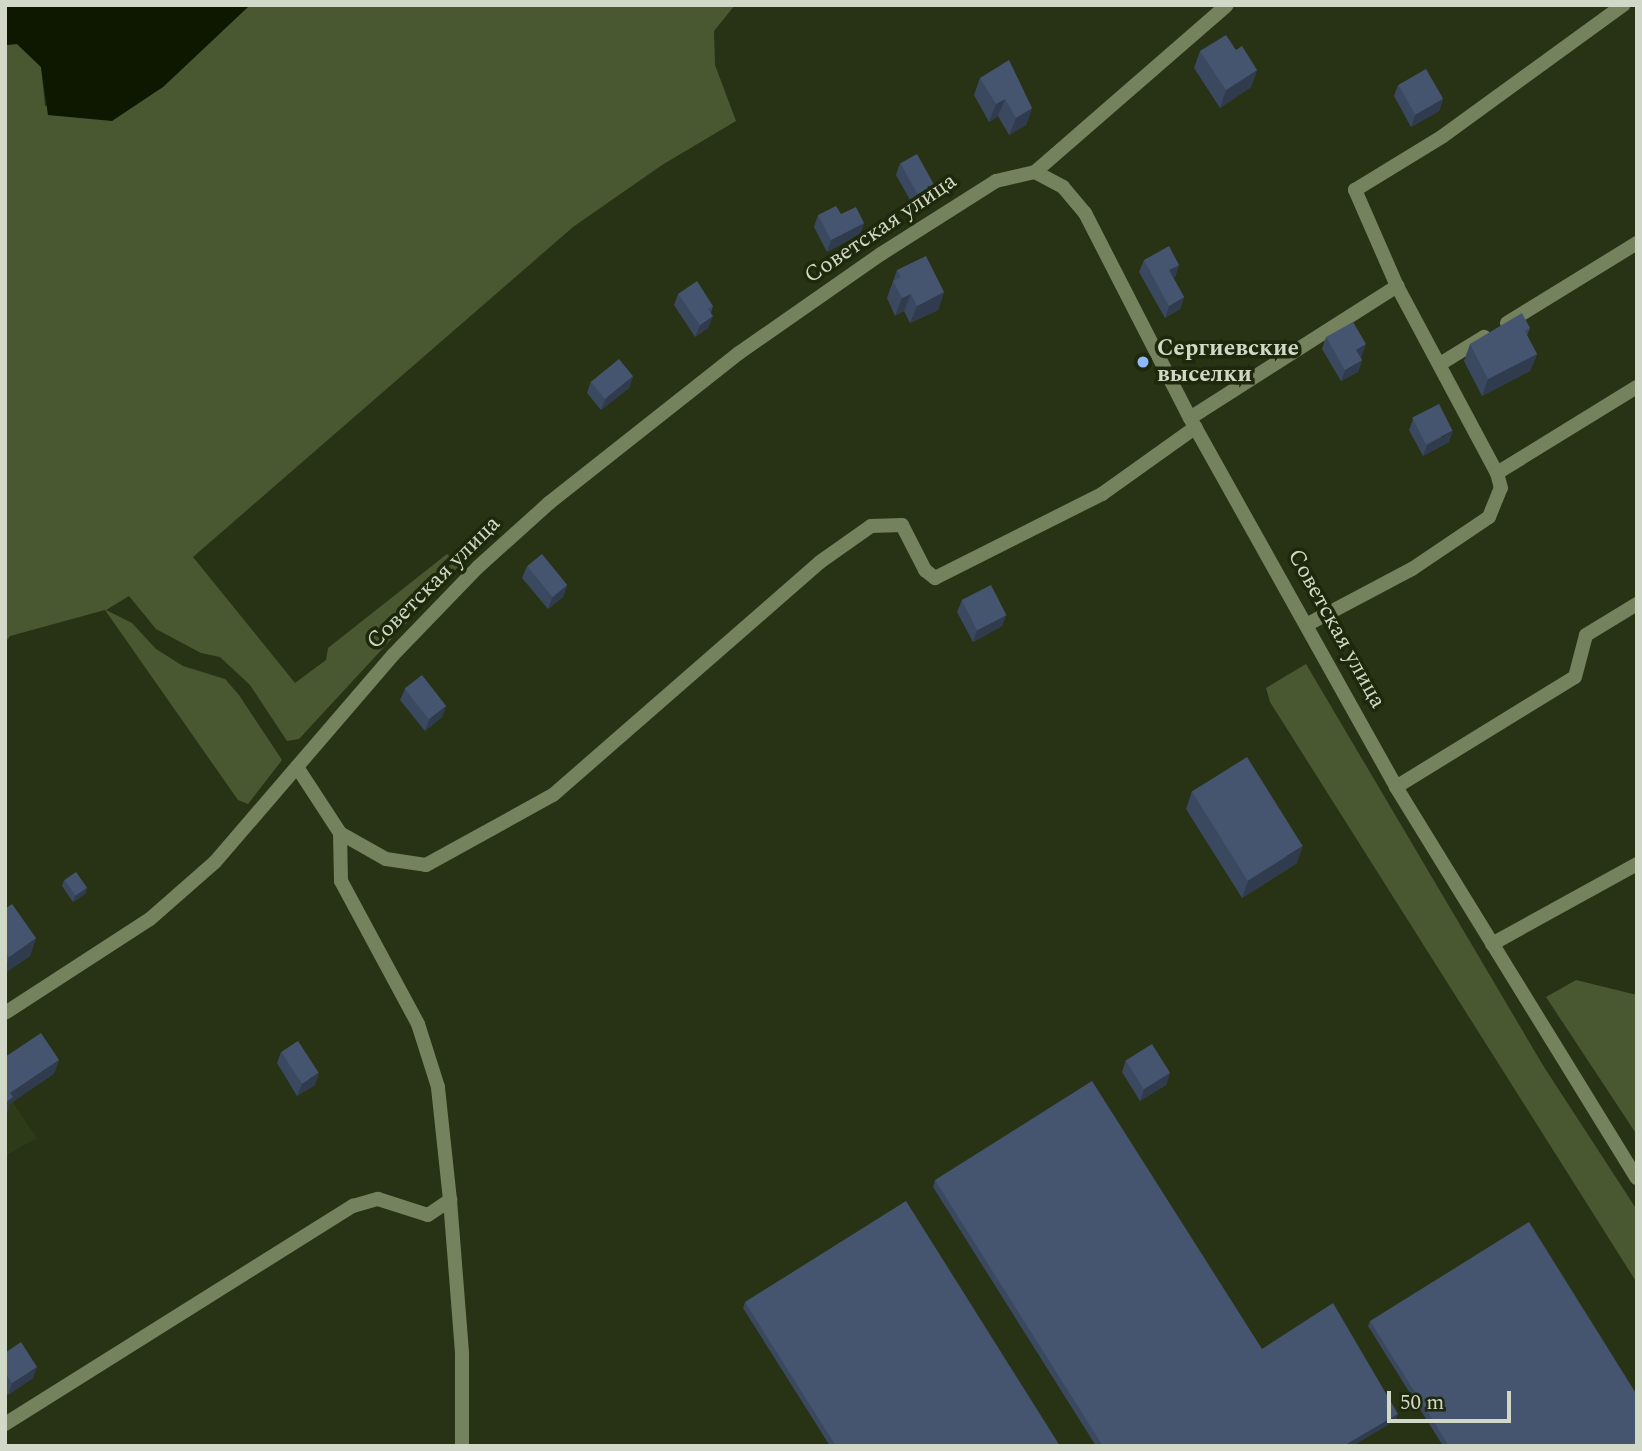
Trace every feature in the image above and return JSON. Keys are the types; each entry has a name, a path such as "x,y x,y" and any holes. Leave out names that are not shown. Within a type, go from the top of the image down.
{"street":[{"path":"1035,172 1227,5"},
{"path":"1308,624 1412,569 1489,517 1502,488 1497,473 1397,286 1355,190 1443,136 1623,5"},
{"name":"Советская улица","path":"5,1013 150,919 215,862 403,645 548,503 739,353 881,254 996,181 1035,172 1063,187 1085,213 1193,423 1308,624 1396,787 1637,1178"},
{"path":"1440,364 1637,243"},
{"path":"297,767 340,833 386,859 426,865 552,795 820,562 871,527 902,526 925,570 935,578 1102,494 1193,423 1397,286"},
{"path":"1497,473 1637,387"},
{"path":"1396,787 1574,677 1586,635 1637,604"},
{"path":"340,833 341,881 418,1024 438,1087 448,1150 462,1354 462,1446"},
{"path":"1492,944 1637,864"},
{"path":"5,1424 353,1206 378,1199 428,1215 450,1200"}],"shaded area":[{"path":"5,5 250,5 163,87 112,121 48,115 41,67 17,44 5,45"},
{"path":"250,5 735,5 714,31 715,65 736,121 662,165 573,227 193,557 295,683 326,660 328,648 447,554 459,566 299,739 287,741 250,685 220,657 201,653 156,629 129,596 106,610 132,623 156,649 183,666 225,679 239,695 282,760 248,804 238,800 105,610 10,636 5,643 5,45 17,44 41,67 45,106 163,87"},
{"path":"1306,664 1544,1067 1637,1210 1637,1283 1270,702 1266,688"},
{"path":"1576,980 1637,995 1637,1135 1546,997"},
{"path":"5,1091 37,1138 5,1156"}],"building":[{"path":"1226,35 1236,50 1242,46 1257,70 1226,90 1200,51"},
{"path":"1009,60 1032,108 1016,118 1005,99 996,104 980,78"},
{"path":"1426,69 1443,98 1415,114 1398,85"},
{"path":"917,154 935,186 918,196 900,163"},
{"path":"836,206 841,214 856,207 864,223 831,240 818,215"},
{"path":"1169,246 1179,265 1169,270 1184,297 1169,306 1144,260"},
{"path":"926,256 944,292 917,306 911,294 902,298 893,281 901,277 897,270"},
{"path":"697,281 713,306 708,309 713,316 700,325 678,294"},
{"path":"1522,313 1530,328 1525,331 1537,354 1488,379 1470,344"},
{"path":"1353,322 1366,344 1356,350 1362,360 1345,370 1326,337"},
{"path":"619,359 633,376 605,399 591,382"},
{"path":"1439,404 1453,431 1426,444 1412,418"},
{"path":"542,554 567,585 552,597 527,566"},
{"path":"991,585 1006,615 977,630 962,600"},
{"path":"422,675 446,706 429,719 405,689"},
{"path":"1247,757 1303,846 1248,880 1192,791"},
{"path":"76,872 87,888 75,896 65,880"},
{"path":"12,904 36,938 9,957 5,951 5,909"},
{"path":"41,1033 59,1060 10,1093 13,1097 5,1103 5,1057"},
{"path":"298,1041 319,1073 302,1084 281,1052"},
{"path":"1152,1044 1170,1073 1144,1089 1126,1060"},
{"path":"1092,1081 1262,1349 1333,1303 1398,1414 1343,1446 1103,1446 935,1180"},
{"path":"906,1201 1060,1446 836,1446 745,1302"},
{"path":"1529,1222 1637,1395 1637,1446 1449,1446 1370,1321"},
{"path":"21,1342 37,1367 12,1383 5,1373 5,1353"}],"place":[{"name":"Сергиевские выселки","path":"1143,362"}]}
